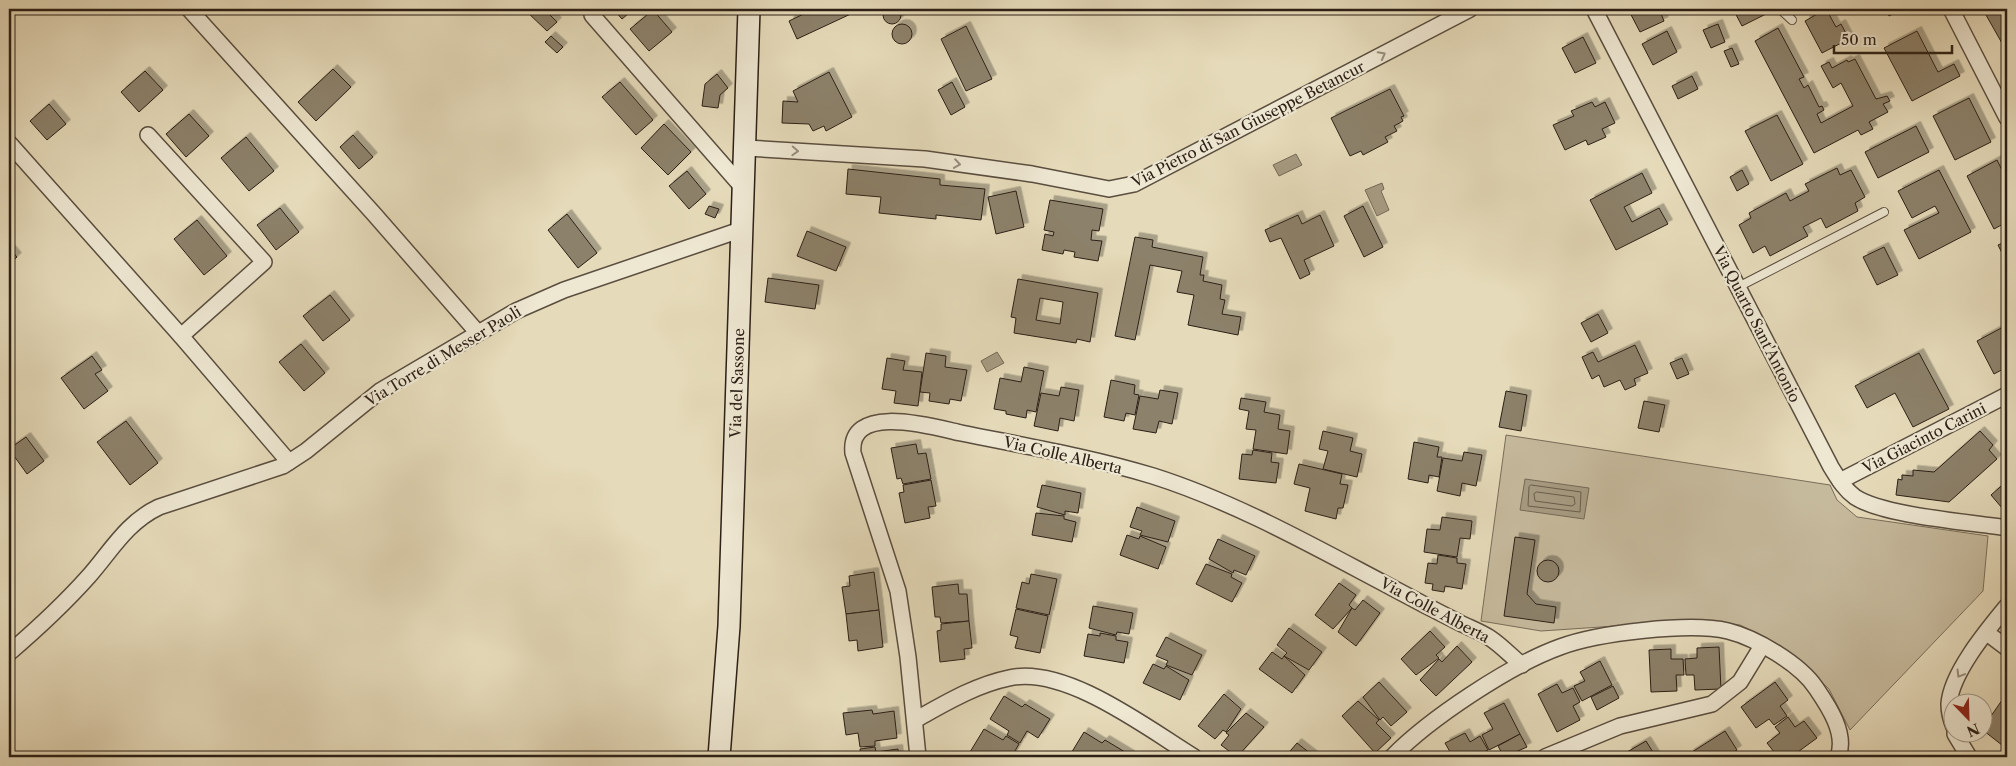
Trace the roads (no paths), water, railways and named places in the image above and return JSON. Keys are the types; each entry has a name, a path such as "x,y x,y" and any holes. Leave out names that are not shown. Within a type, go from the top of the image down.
{"main road":[{"name":"Via del Sassone","path":"719,757 729,626 746,148 749,9"}],"street":[{"path":"189,9 374,214 478,333"},
{"name":"Via Pietro di San Giuseppe Betancur","path":"746,148 925,159 1032,174 1109,189 1121,189 1142,180 1470,9"},
{"name":"Via Quarto Sant'Antonio","path":"1594,9 1830,467 1840,480 1854,496 1882,507 2007,528"},
{"path":"1951,9 2007,118"},
{"path":"592,15 744,189"},
{"path":"148,135 264,262 181,336"},
{"path":"9,144 181,336 289,462"},
{"name":"Via Torre di Messer Paoli","path":"9,654 66,600 130,526 143,515 159,507 263,474 289,462 312,447 380,391 516,311 551,295 743,229"},
{"name":"Via Giacinto Carini","path":"1840,480 2007,395"},
{"name":"Via Colle Alberta","path":"918,757 898,591 853,453 853,442 861,429 878,422 921,424 1125,468 1180,486 1302,540 1490,638 1522,665"},
{"path":"1952,694 1957,679 1986,632 2007,606"},
{"path":"1392,757 1447,713 1522,665 1560,647 1642,630 1714,628 1743,635 1762,646 1788,662 1814,686 1828,706 1842,743 1838,757"},
{"path":"1986,632 2007,648"},
{"path":"1545,757 1620,726 1712,704 1740,682 1762,646"},
{"path":"915,720 954,698 994,682 1009,677 1039,676 1066,683 1112,706 1194,757"},
{"path":"1961,744 1969,757"}],"lane":[{"path":"1780,9 1792,20"},
{"path":"1738,287 1884,212"}],"water":[{"path":"1296,154 1302,165 1279,176 1273,165"},
{"path":"1382,183 1384,189 1381,191 1389,210 1377,216 1365,190"},
{"path":"997,352 1004,363 987,372 981,361"},
{"path":"1525,479 1589,488 1584,519 1520,510"}]}
